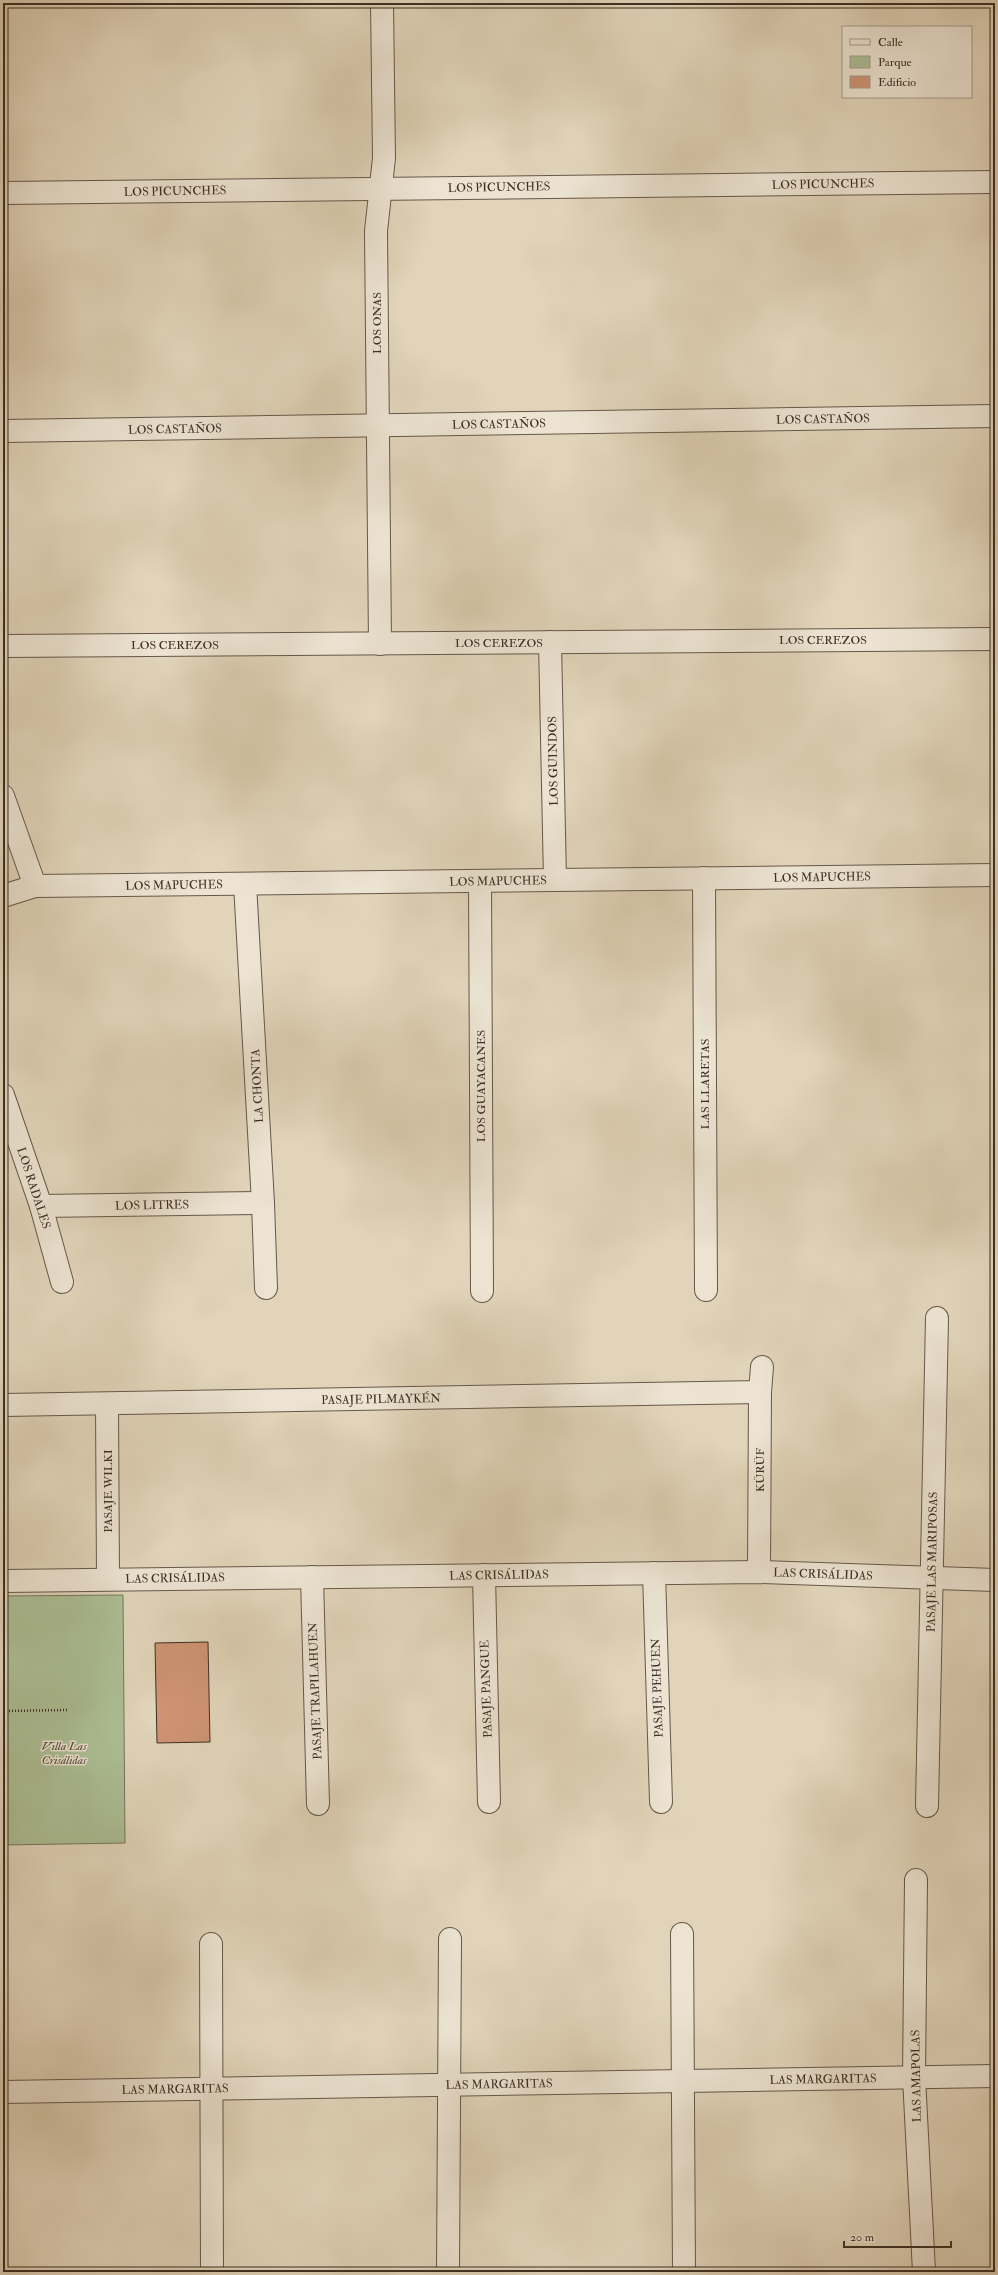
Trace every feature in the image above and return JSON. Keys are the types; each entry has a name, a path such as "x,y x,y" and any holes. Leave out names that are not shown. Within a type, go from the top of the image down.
{"street":[{"name":"LOS ONAS","path":"380,644 376,231 384,158 382,3"},
{"name":"LOS PICUNCHES","path":"3,193 995,182"},
{"name":"LOS CASTAÑOS","path":"3,431 995,416"},
{"name":"LOS CEREZOS","path":"3,646 995,639"},
{"name":"LOS GUINDOS","path":"550,642 555,880"},
{"path":"3,796 34,886"},
{"name":"LOS MAPUCHES","path":"3,896 34,886 995,875"},
{"name":"LAS LLARETAS","path":"704,878 706,1290"},
{"name":"LOS GUAYACANES","path":"480,881 482,1291"},
{"name":"LA CHONTA","path":"245,884 263,1203 266,1288"},
{"name":"LOS RADALES","path":"3,1095 41,1206 62,1282"},
{"name":"LOS LITRES","path":"41,1206 263,1203"},
{"name":"PASAJE LAS MARIPOSAS","path":"927,1806 937,1318"},
{"name":"KÜRÜF","path":"759,1572 760,1392 762,1367"},
{"name":"PASAJE PILMAYKÉN","path":"3,1405 760,1392"},
{"name":"PASAJE WILKI","path":"107,1404 108,1579"},
{"name":"LAS CRISÁLIDAS","path":"3,1581 759,1572 995,1580"},
{"name":"PASAJE PEHUEN","path":"654,1573 660,1802"},
{"name":"PASAJE PANGUE","path":"484,1575 489,1802"},
{"name":"PASAJE TRAPILAHUEN","path":"312,1577 318,1804"},
{"name":"LAS AMAPOLAS","path":"916,1880 914,2077 924,2272"},
{"path":"682,1934 684,2272"},
{"path":"448,2272 450,1939"},
{"path":"211,1944 212,2272"},
{"name":"LAS MARGARITAS","path":"3,2092 995,2076"}],"path":[{"path":"3,1711 70,1710"}],"green space":[{"name":"Villa Las Crisálidas","path":"123,1595 125,1843 3,1845 3,1596"}],"building":[{"path":"208,1642 210,1742 157,1743 155,1643"}]}
